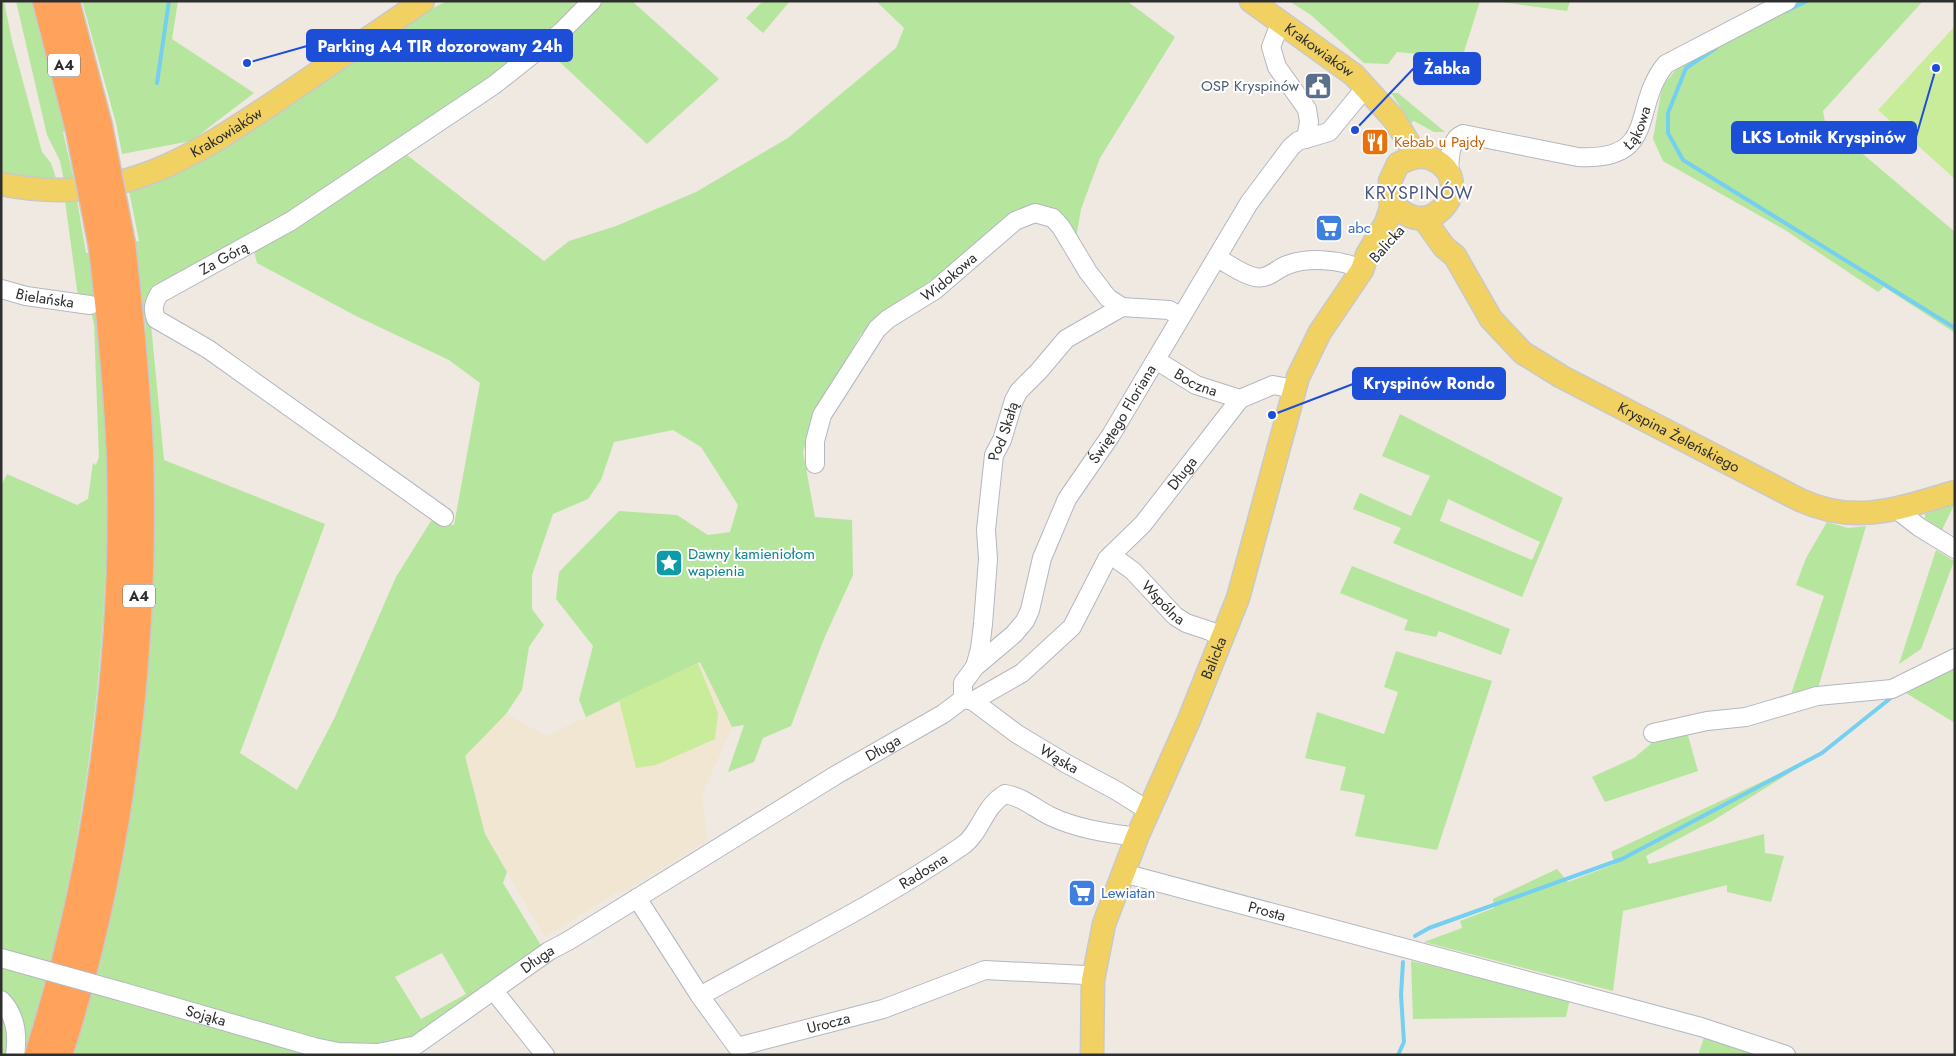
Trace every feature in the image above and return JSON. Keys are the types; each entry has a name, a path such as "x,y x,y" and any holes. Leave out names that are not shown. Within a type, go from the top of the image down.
{"highway":[{"name":"A4","path":"46,1 89,128"},
{"name":"A4","path":"59,1055 86,963 107,862 126,746 137,630 140,539 140,452 135,367 66,1"},
{"name":"A4","path":"38,1055 63,967 87,861 105,741 116,628 120,543 120,457 111,325 112,246"}],"main road":[{"name":"Krakowiaków","path":"1,184 40,190 86,189 139,177 170,166 229,132 423,1"},
{"name":"Krakowiaków","path":"1251,1 1338,61 1373,96 1394,144 1416,160"},
{"path":"1416,160 1439,163 1449,175 1451,193 1426,215 1403,214 1390,199 1390,181 1416,160"},
{"name":"Balicka","path":"1362,270 1367,255 1390,215 1390,199"},
{"name":"Balicka","path":"1092,1055 1093,980 1104,924 1137,837 1223,638 1250,559 1294,388 1308,352 1362,270 1426,215"},
{"name":"Kryspina Żeleńskiego","path":"1426,215 1444,247 1455,256 1490,319 1523,353 1551,371 1815,507 1852,514 1896,509 1955,492"}],"street":[{"name":"Za Górą","path":"444,517 208,349 156,319 154,303 159,294 291,222 494,85 561,32 592,1"},
{"name":"Łąkowa","path":"1416,160 1452,145 1464,134 1578,157 1592,158 1624,149 1632,143 1639,132 1652,87 1658,74 1666,64 1677,56 1786,1"},
{"path":"1281,21 1271,47 1277,67 1307,109 1309,122 1306,139"},
{"name":"Świętego Floriana","path":"968,700 963,683 975,667 1014,634 1025,621 1030,610 1042,558 1067,499 1111,435 1180,316 1249,203 1290,147 1306,139 1329,132 1373,96"},
{"path":"1449,175 1452,145"},
{"name":"Widokowa","path":"815,464 815,441 822,415 877,329 888,319 935,290 1015,220 1035,213 1053,218 1061,226 1108,298 1122,307"},
{"path":"1217,258 1256,278 1266,277 1285,265 1303,260 1353,265 1362,270"},
{"name":"Bielańska","path":"1,290 90,305"},
{"path":"1122,307 1169,310 1180,316"},
{"name":"Pod Skałą","path":"975,667 980,649 983,624 988,559 986,530 994,455 1002,440 1014,400 1019,391 1066,339 1122,307"},
{"name":"Boczna","path":"1156,360 1196,385 1240,399"},
{"name":"Długa","path":"408,1050 549,951 836,775 968,700 1022,673 1072,627 1092,585 1111,555 1143,524 1240,399 1273,385 1294,388"},
{"path":"1896,509 1919,527 1955,549"},
{"name":"Wspólna","path":"1111,555 1133,570 1176,616 1186,623 1223,638"},
{"path":"1653,733 1707,721 1746,716 1817,696 1892,689 1955,658"},
{"name":"Wąska","path":"968,700 1017,734 1149,811"},
{"name":"Radosna","path":"700,996 840,920 946,857 968,842 993,801 1005,794 1017,796 1050,816 1080,827 1137,837"},
{"name":"Prosta","path":"1123,873 1729,1034 1786,1055"},
{"name":"Urocza","path":"637,898 700,996 737,1047 883,1009 985,970 1085,975 1093,980"},
{"name":"Sojąka","path":"1,958 314,1047 338,1052 378,1054 408,1050"},
{"path":"494,991 545,1055"},
{"path":"1,1000 11,1014 16,1027 15,1055"}],"shaded area":[{"path":"700,662 732,727 702,795 707,841 622,893 620,890 545,937 485,834 465,756 506,714 546,736"}],"green space":[{"path":"1,1 4,1 12,41 42,152 51,163 57,181 1,175"},
{"path":"16,1 34,1 67,131 63,132 75,184 65,185 60,161 47,135"},
{"path":"82,1 178,1 172,39 254,93 191,141 122,154 116,123"},
{"path":"447,1 583,1 492,81 283,220 192,272 150,314 164,460 325,524 240,753 297,790 334,719 396,577 431,521 454,525 480,383 449,360 356,316 257,263 254,251 403,152 544,261 569,241 616,226 696,192 788,138 896,48 904,28 876,1 1127,1 1175,37 1100,158 1081,209 1075,244 1051,211 974,249 879,318 861,334 816,410 803,452 815,517 852,520 853,575 823,641 791,726 763,738 754,762 728,772 744,725 732,727 700,662 586,717 579,700 593,646 556,599 559,572 619,511 677,515 708,535 730,532 738,505 701,447 673,430 614,442 601,480 588,499 553,514 532,575 532,609 544,625 529,647 522,690 506,714 465,756 485,834 507,872 503,883 542,947 419,1036 356,1049 238,1020 210,1007 137,988 97,974 130,817 144,710 149,629 140,333 146,329 133,242 139,241 129,191 180,172 210,156 419,15","holes":["442,953 466,994 421,1019 395,977"]},
{"path":"604,1 632,1 719,79 647,144 548,51"},
{"path":"763,1 790,1 763,33 746,18"},
{"path":"1289,1 1480,1 1457,74 1429,55 1397,52 1388,64 1364,63 1311,15"},
{"path":"1493,1 1570,1 1567,11"},
{"path":"1796,1 1923,1 1823,111 1825,122 1955,232 1955,333 1884,287 1878,292 1785,230 1663,161 1653,139 1662,87 1682,62"},
{"path":"1955,26 1955,179 1878,110"},
{"path":"1391,93 1398,93 1445,132 1434,132 1414,121 1411,123"},
{"path":"64,193 76,194 86,253 91,252 95,301 78,297"},
{"path":"91,311 97,312 107,473 107,527 102,637 83,803 50,965 1,951 1,486 7,474 77,505 88,499 93,463 96,465 99,457 94,325"},
{"path":"1400,414 1563,498 1522,597 1393,543 1401,528 1353,509 1360,493 1411,516 1430,476 1382,456","holes":["1448,499 1540,542 1532,560 1440,521"]},
{"path":"1955,503 1942,530 1925,519 1925,513"},
{"path":"1827,522 1848,528 1866,526 1818,688 1789,700 1824,596 1796,585 1806,558"},
{"path":"1936,550 1954,561 1921,649 1899,664"},
{"path":"1352,566 1510,629 1501,655 1439,631 1436,637 1404,630 1408,620 1340,593"},
{"path":"1396,651 1492,681 1437,850 1355,836 1365,795 1340,790 1346,767 1305,758 1317,712 1384,734 1398,692 1384,687"},
{"path":"698,663 718,713 715,739 656,765 636,768 619,700"},
{"path":"1955,663 1955,723 1901,690"},
{"path":"1687,732 1698,771 1605,802 1592,777 1634,758 1659,737"},
{"path":"1817,756 1714,820 1646,856 1649,864 1764,834 1765,853 1784,856 1771,902 1727,892 1727,885 1623,911 1613,991 1424,942 1462,928 1460,921 1494,908 1493,899 1557,869 1568,882 1615,864 1611,852"},
{"path":"1411,961 1570,998 1566,1017 1413,1019"},
{"path":"1,967 47,978 24,1055 18,1055 25,1030 14,1010 1,995"},
{"path":"91,989 330,1055 71,1055"},
{"path":"1,1010 9,1026 11,1055 1,1055"},
{"path":"1705,1035 1763,1055 1698,1055"}],"waterway":[{"path":"157,83 169,1"},
{"path":"1784,12 1807,1"},
{"path":"1716,48 1686,68 1668,113 1668,133 1683,160 1955,328"},
{"path":"1415,936 1429,928 1622,859 1822,753 1892,697"},
{"path":"1398,1055 1404,1042 1401,995 1403,962"}],"place":[{"name":"Parking A4 TIR dozorowany 24h","path":"247,63"},
{"name":"LKS Lotnik Kryspinów","path":"1936,68"},
{"name":"OSP Kryspinów","path":"1318,86"},
{"name":"Żabka","path":"1355,130"},
{"name":"Kebab u Pajdy","path":"1375,142"},
{"name":"abc","path":"1329,228"},
{"name":"Kryspinów Rondo","path":"1272,415"},
{"name":"Dawny kamieniołom wapienia","path":"669,563"},
{"name":"Lewiatan","path":"1082,893"}],"district":[{"name":"KRYSPINÓW","path":"1419,193"}]}
